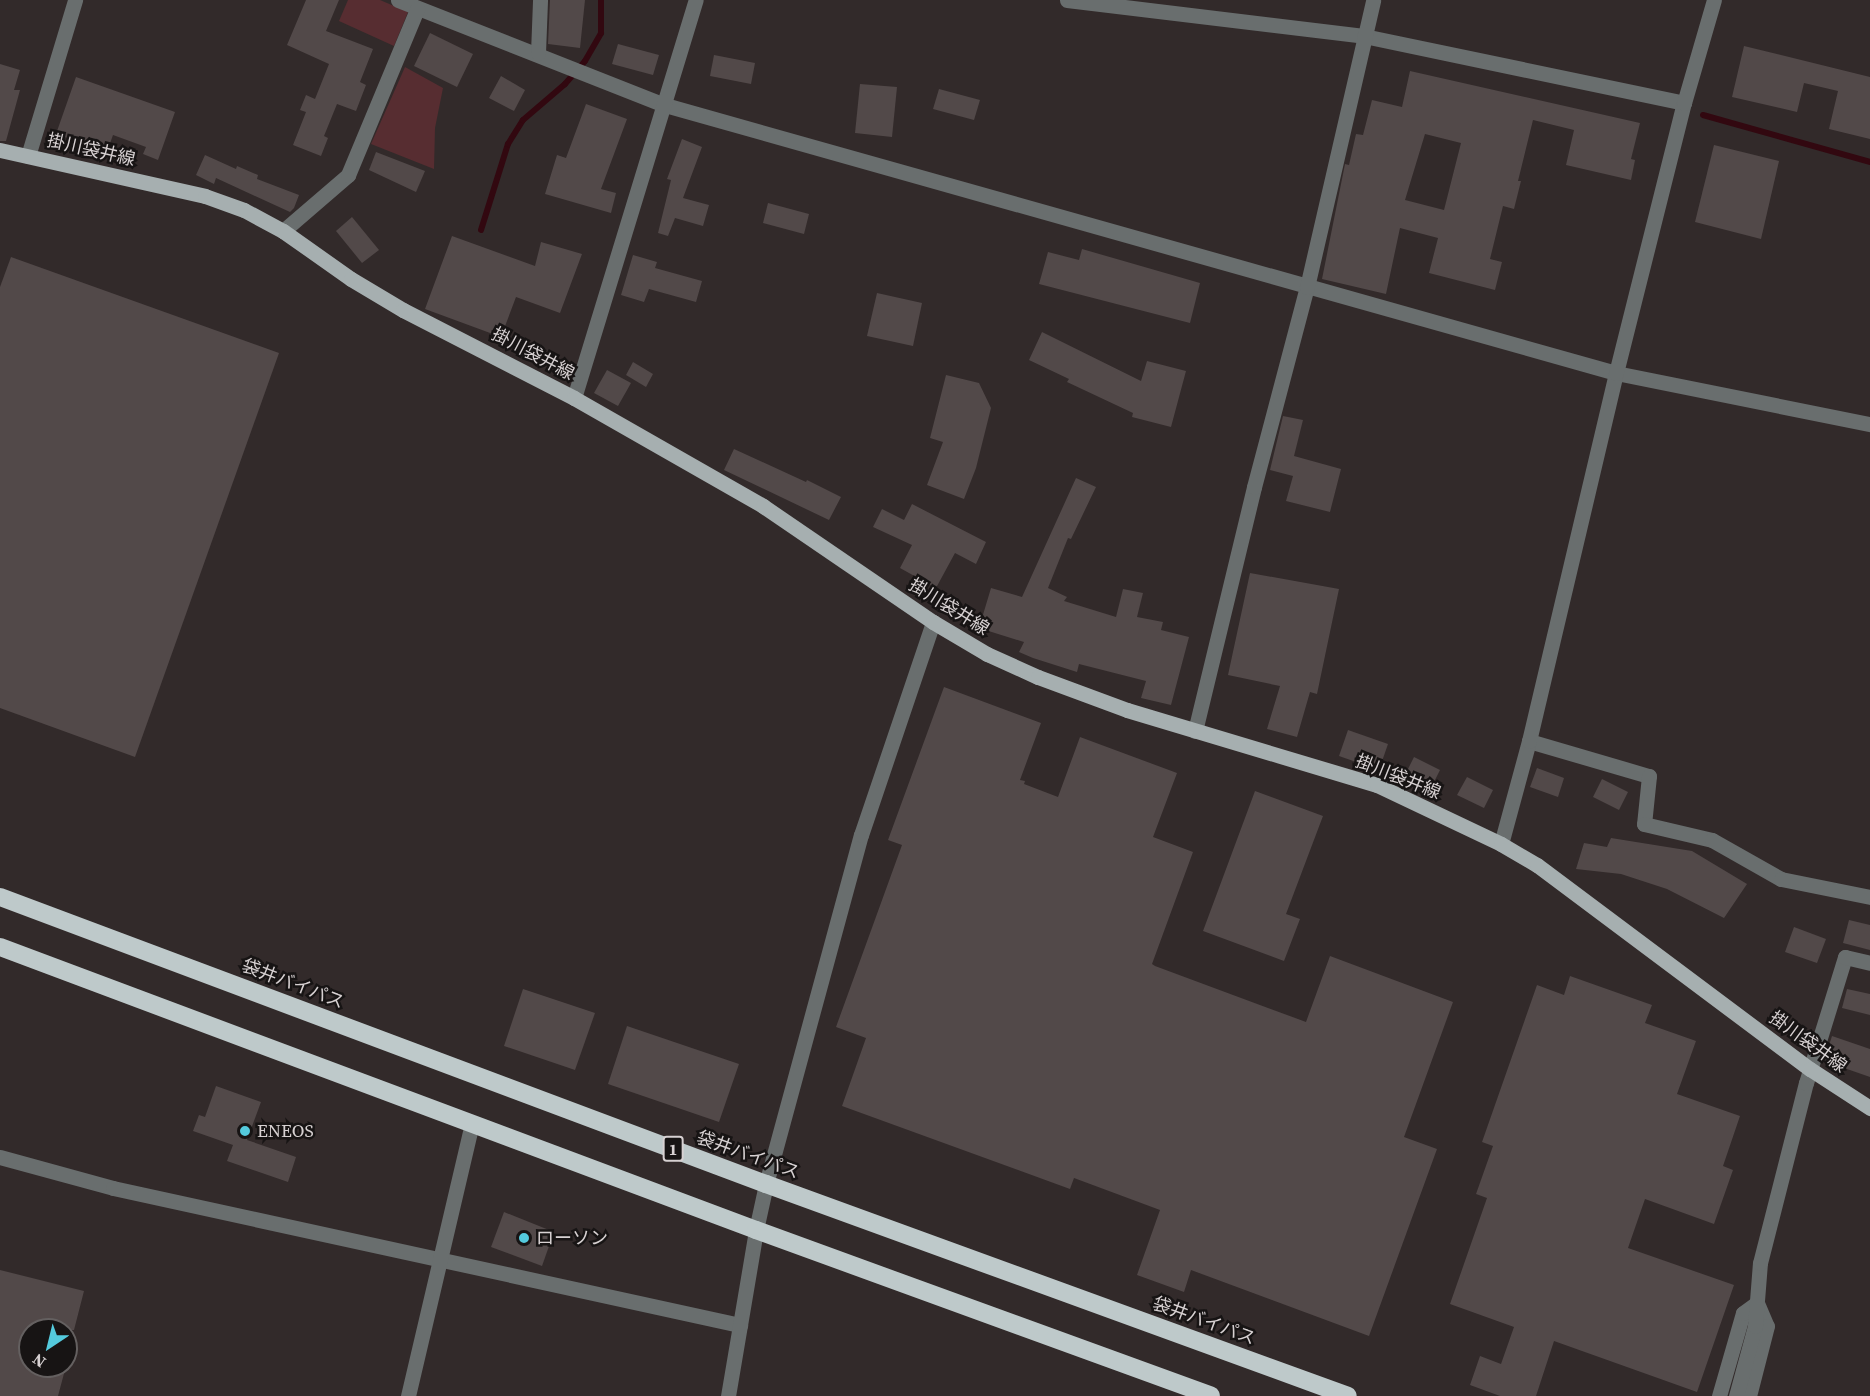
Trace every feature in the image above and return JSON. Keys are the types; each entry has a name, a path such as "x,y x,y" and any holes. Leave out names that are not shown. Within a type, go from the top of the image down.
{"highway":[{"name":"袋井バイパス","path":"0,897 766,1184 1348,1396"},
{"path":"0,947 756,1230 1212,1396"}],"main road":[{"name":"掛川袋井線","path":"0,150 205,196 244,210 283,231 351,279 403,310 574,398 763,506 933,622 987,654 1038,677 1195,731 1377,785 1501,844 1537,865 1810,1069 1870,1108"}],"street":[{"path":"28,156 75,0"},
{"path":"398,0 538,53 665,105 1616,373 1870,424"},
{"path":"538,53 540,0"},
{"path":"574,398 696,0"},
{"path":"1067,0 1364,36 1684,103"},
{"path":"1195,731 1254,487 1307,287 1373,0"},
{"path":"1501,844 1529,741 1616,373 1684,103 1714,0"},
{"path":"283,231 348,175 417,9"},
{"path":"728,1396 766,1184 861,835 933,622"},
{"path":"1529,741 1649,776 1644,824 1712,840 1781,879 1870,897"},
{"path":"1736,1396 1755,1326 1760,1263 1810,1069 1845,957 1870,963"},
{"path":"408,1396 438,1258 472,1124"},
{"path":"0,1157 114,1188 740,1325"},
{"path":"1719,1396 1743,1313 1757,1303"},
{"path":"1749,1396 1767,1326 1757,1303"}],"shaded area":[{"path":"348,0 380,0 408,12 394,46 339,21"},
{"path":"405,67 443,88 435,128 434,169 371,144"}],"building":[{"path":"306,0 339,0 326,31 373,49 360,82 366,85 356,111 337,104 324,136 328,138 321,156 293,145 306,112 300,110 306,95 315,99 329,64 287,45"},
{"path":"550,0 585,0 580,48 548,44"},
{"path":"430,33 473,54 457,87 414,66"},
{"path":"618,44 659,55 653,75 612,64"},
{"path":"1744,46 1870,77 1870,139 1829,129 1838,91 1804,83 1797,112 1732,97"},
{"path":"714,55 755,63 751,84 710,76"},
{"path":"0,64 20,70 14,90 20,90 6,141 0,141"},
{"path":"1410,71 1640,123 1631,159 1635,160 1631,180 1566,165 1574,130 1533,120 1518,181 1521,181 1514,209 1503,206 1490,259 1502,262 1495,290 1429,273 1438,238 1400,228 1386,294 1322,279 1345,164 1349,165 1356,134 1363,135 1372,100 1402,107","holes":["1425,134 1461,143 1444,210 1405,200"]},
{"path":"501,76 525,90 514,111 489,98"},
{"path":"76,77 175,112 158,160 143,154 146,147 113,135 107,152 56,134"},
{"path":"860,84 897,87 892,137 855,133"},
{"path":"939,89 980,100 974,120 933,109"},
{"path":"586,104 627,119 601,189 616,193 611,213 545,194 557,155 566,158"},
{"path":"682,139 702,147 683,198 709,205 703,226 675,218 668,236 658,233 671,180 667,179"},
{"path":"1714,145 1779,161 1761,239 1695,222"},
{"path":"376,152 425,171 416,192 369,170"},
{"path":"205,155 236,169 237,166 258,175 257,179 299,195 294,208 290,212 216,178 214,184 196,175"},
{"path":"768,203 809,214 804,234 763,223"},
{"path":"352,217 379,250 362,263 336,231"},
{"path":"452,236 535,266 541,242 582,254 560,313 516,297 501,337 425,309"},
{"path":"1082,249 1200,283 1190,323 1039,284 1048,252 1079,260"},
{"path":"633,255 657,262 655,268 702,281 696,302 649,289 644,302 621,295"},
{"path":"11,257 279,353 135,757 0,708 0,287"},
{"path":"877,293 922,303 913,346 867,336"},
{"path":"1042,332 1141,381 1147,361 1186,371 1171,427 1132,417 1133,413 1067,382 1069,379 1029,360"},
{"path":"633,362 653,374 646,387 626,375"},
{"path":"607,370 631,383 618,406 594,393"},
{"path":"946,375 979,383 991,408 976,468 964,499 927,485 943,442 930,438"},
{"path":"1283,416 1303,420 1294,456 1341,469 1330,512 1286,501 1293,476 1270,470"},
{"path":"734,449 841,497 829,520 724,470"},
{"path":"1076,478 1096,487 1071,539 1068,538 1048,588 1067,597 1064,601 1116,617 1123,589 1143,593 1137,617 1163,622 1161,630 1189,637 1171,705 1141,698 1146,681 1079,664 1077,672 1019,652 1024,642 979,628 991,588 1022,597"},
{"path":"912,504 986,542 976,564 955,553 936,588 900,568 912,545 873,527 882,509 904,520"},
{"path":"1250,573 1339,589 1317,694 1310,692 1297,737 1267,729 1280,686 1228,675"},
{"path":"944,687 1041,723 1020,780 1025,781 1024,784 1058,797 1080,737 1177,773 1153,837 1193,852 1152,964 1155,966 1306,1022 1330,956 1453,1002 1404,1137 1437,1149 1369,1336 1191,1270 1184,1292 1137,1275 1160,1210 1074,1178 1070,1189 842,1106 866,1038 836,1027 902,845 888,840"},
{"path":"1348,730 1388,744 1379,770 1339,756"},
{"path":"1414,757 1440,770 1431,788 1405,775"},
{"path":"1537,768 1564,778 1558,797 1530,787"},
{"path":"1467,777 1493,790 1484,808 1457,795"},
{"path":"1602,779 1628,792 1619,810 1593,797"},
{"path":"1255,791 1323,816 1286,914 1300,919 1284,961 1203,931"},
{"path":"1611,838 1692,851 1747,884 1724,918 1667,889 1621,874 1576,869 1584,843 1607,847"},
{"path":"1849,920 1870,925 1870,950 1843,943"},
{"path":"1794,927 1826,939 1817,963 1785,952"},
{"path":"1570,976 1652,1005 1645,1023 1696,1041 1677,1094 1740,1116 1723,1166 1733,1170 1714,1224 1645,1199 1628,1248 1734,1285 1697,1392 1554,1341 1536,1396 1500,1396 1470,1385 1480,1356 1501,1364 1514,1327 1450,1304 1487,1198 1476,1194 1493,1146 1482,1142 1537,985 1564,995"},
{"path":"523,989 595,1013 575,1070 504,1046"},
{"path":"1847,989 1870,994 1870,1015 1842,1008"},
{"path":"627,1026 739,1064 719,1122 608,1084"},
{"path":"1832,1036 1870,1049 1870,1077 1824,1061"},
{"path":"216,1086 261,1102 247,1140 296,1157 288,1182 227,1161 233,1145 193,1131 199,1115 205,1117"},
{"path":"504,1212 554,1232 542,1266 491,1247"},
{"path":"0,1270 84,1291 77,1318 18,1318 18,1378 63,1378 58,1396 0,1396"}],"waterway":[{"path":"481,230 508,144 523,120 565,84 585,61 601,33 601,0"},
{"path":"1703,115 1870,162"}],"place":[{"name":"ENEOS","path":"245,1131"},
{"name":"ローソン","path":"524,1238"}]}
